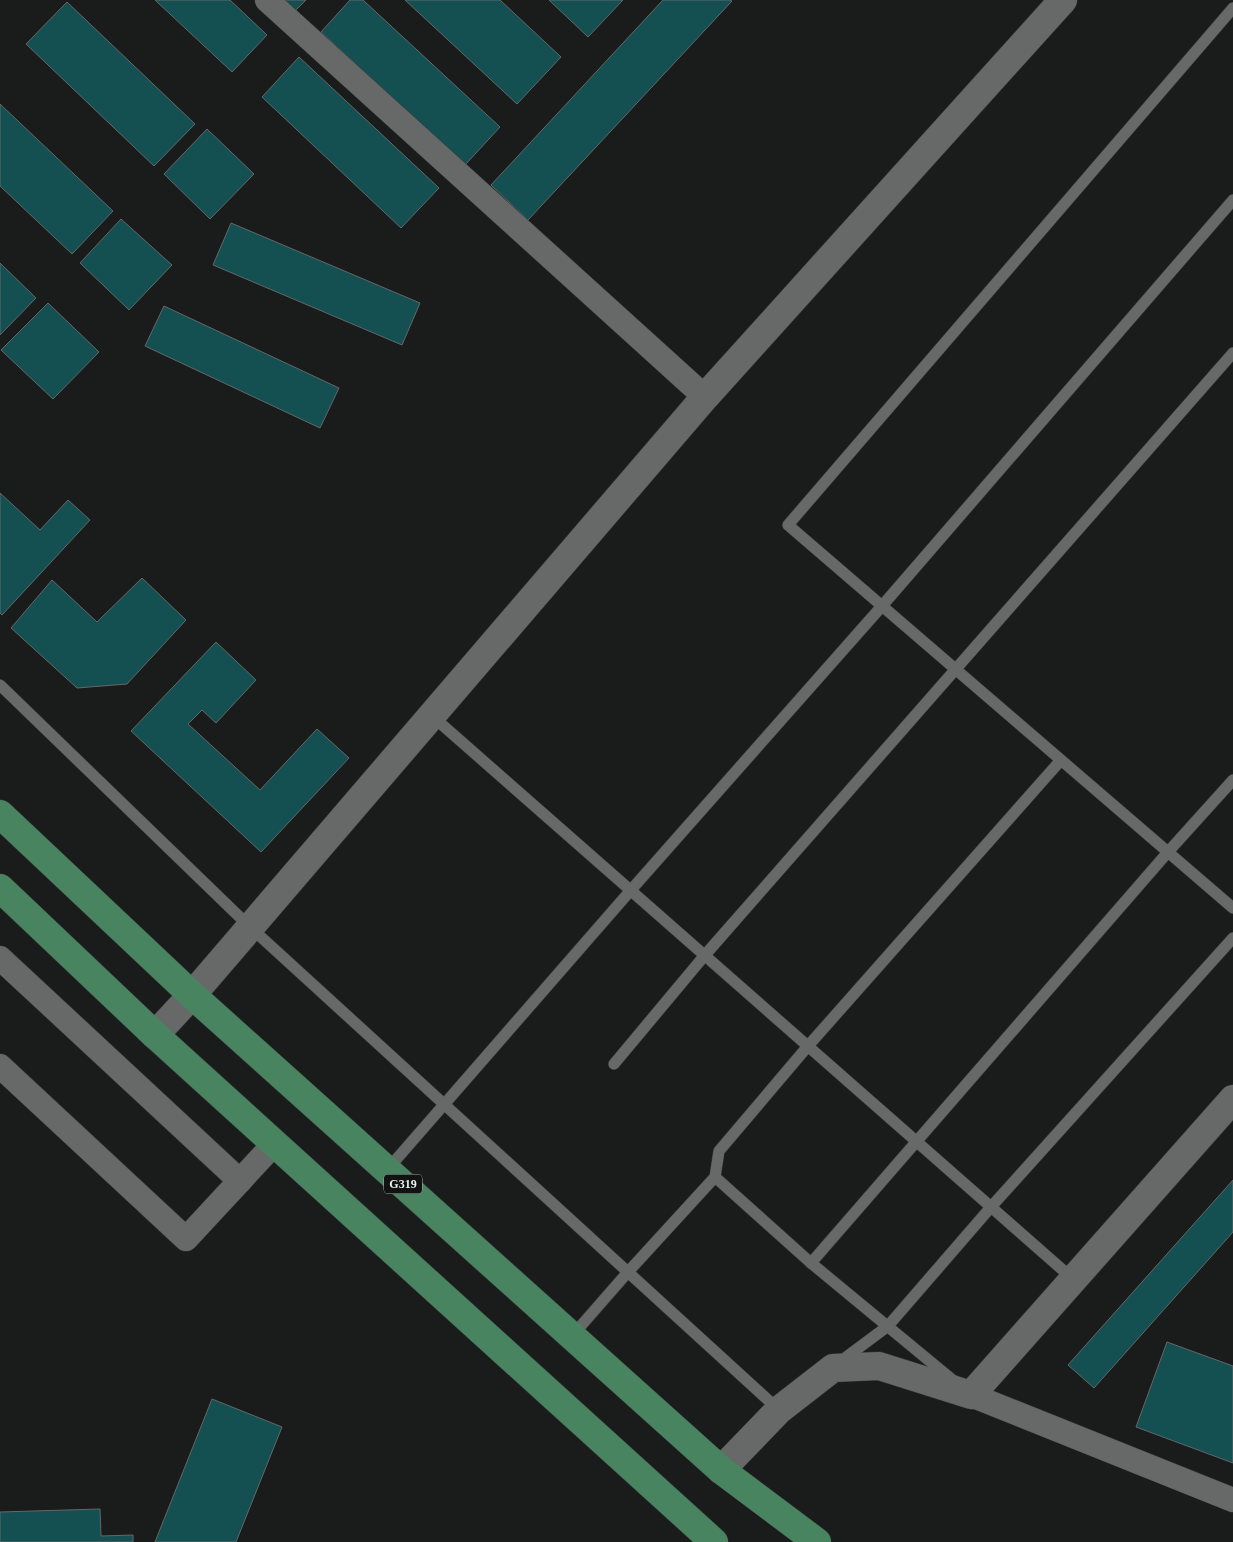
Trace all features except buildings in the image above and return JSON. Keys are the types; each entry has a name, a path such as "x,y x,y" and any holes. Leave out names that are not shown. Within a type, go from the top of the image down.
{"main road":[{"name":"G319","path":"0,814 192,995 721,1470 817,1542"},
{"path":"0,888 155,1035 714,1542"}],"street":[{"path":"267,0 705,396"},
{"path":"155,1035 192,995 705,396 1063,0"},
{"path":"0,958 240,1181"},
{"path":"0,1066 186,1239 275,1143"},
{"path":"971,1395 1233,1099"},
{"path":"721,1470 779,1410 833,1368 879,1366 971,1395 1233,1500"}],"lane":[{"path":"1233,8 788,525 1233,908"},
{"path":"387,1170 882,606 1233,200"},
{"path":"614,1064 704,955 1233,353"},
{"path":"0,685 250,927 779,1410"},
{"path":"431,715 1073,1279"},
{"path":"572,1336 715,1177 719,1151 808,1046 1061,760"},
{"path":"812,1263 916,1141 1233,780"},
{"path":"833,1368 888,1326 1233,938"},
{"path":"715,1177 812,1263 971,1395"}]}
